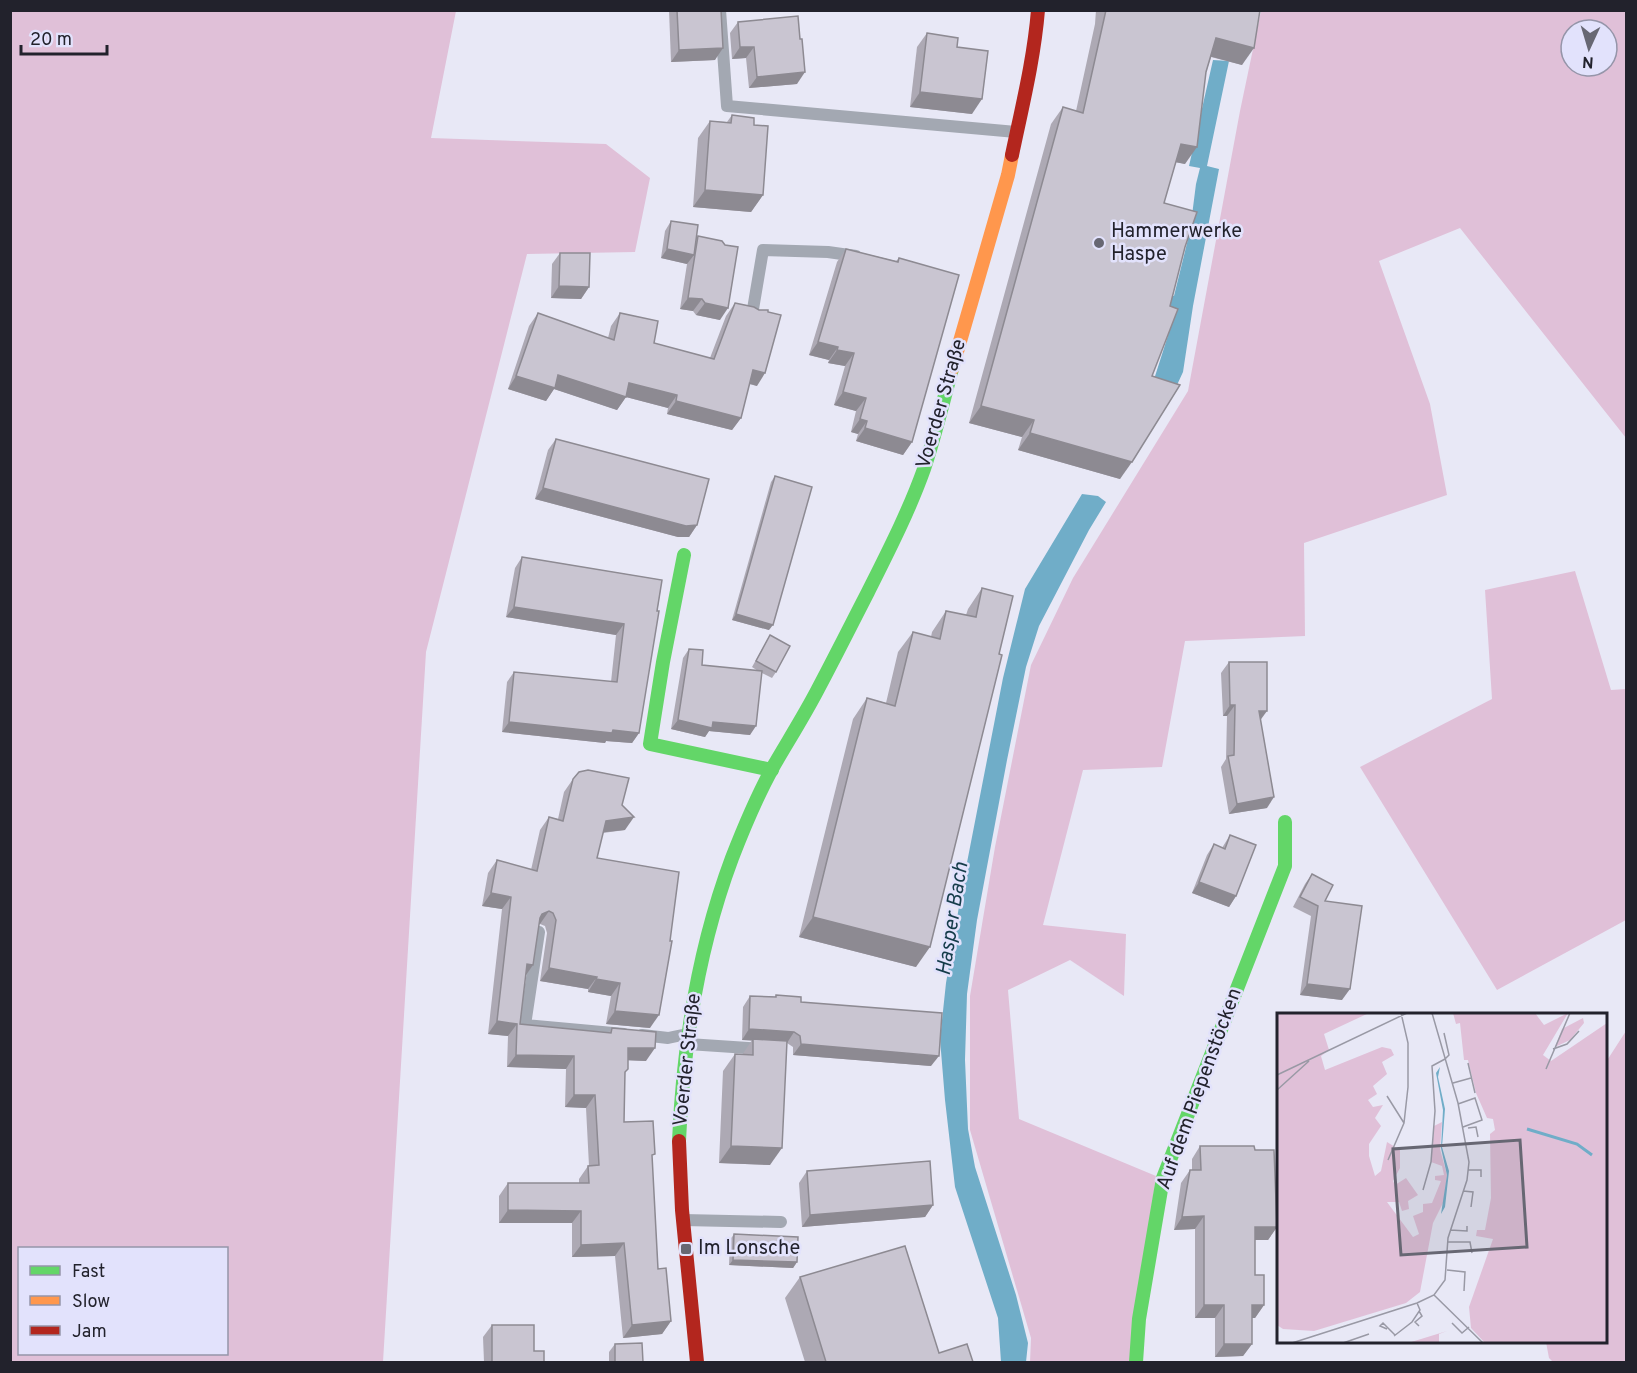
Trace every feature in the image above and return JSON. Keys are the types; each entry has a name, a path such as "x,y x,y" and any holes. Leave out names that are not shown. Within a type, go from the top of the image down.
{"main road":[{"name":"Voerder Straße","path":"697,1362 682,1220 679,1146 687,1039 699,970 713,915 746,827 772,770 807,710 872,585 912,500 924,468 972,282 1008,175 1036,33 1038,10"},
{"path":"684,555 650,744 772,770"},
{"name":"Auf dem Piepenstöcken","path":"1136,1362 1139,1319 1163,1178 1286,866 1285,822"}],"lane":[{"path":"720,10 727,106 1017,132"},
{"path":"752,315 763,250 828,252 870,259"},
{"path":"538,932 525,1025 687,1039 775,1050"},
{"path":"682,1220 781,1222"}],"shaded area":[{"path":"10,11 456,11 431,138 606,144 650,178 635,252 527,254 426,652 383,1362 11,1362"},
{"path":"1261,11 1626,11 1626,438 1460,228 1379,261 1430,404 1447,495 1304,543 1305,636 1185,641 1162,767 1083,770 1043,925 1126,934 1124,996 1070,960 1008,990 1019,1119 1156,1176 1130,1362 1030,1362 1031,1338 970,1130 970,996 995,847 1031,665 1073,578 1188,391"},
{"path":"1575,571 1611,690 1626,689 1626,920 1497,990 1360,767 1492,699 1485,590"},
{"path":"1626,1031 1626,1362 1553,1362 1549,1358 1546,1343 1607,1343 1607,1060"}],"water":[{"path":"1213,60 1229,61 1207,166 1219,169 1183,372 1171,398 1149,395 1172,323 1149,291 1174,296 1190,231 1200,168 1189,166"},
{"path":"1082,494 1098,496 1106,502 1039,626 1026,667 977,920 967,994 965,1060 968,1129 975,1167 1016,1295 1028,1343 1026,1362 1001,1362 998,1318 955,1187 940,1039 946,983 963,883 1003,678 1025,589"}],"building":[{"path":"677,10 721,10 723,48 679,50"},
{"name":"Hammerwerke Haspe","path":"1106,10 1260,10 1254,48 1216,38 1206,72 1197,147 1181,144 1164,203 1197,212 1185,247 1170,306 1178,309 1152,376 1180,385 1132,462 1030,433 1034,420 981,406 1063,107 1083,113"},
{"path":"798,16 805,72 757,77 754,47 740,47 738,22"},
{"path":"927,33 958,38 957,47 988,51 982,99 920,92"},
{"path":"732,115 754,118 754,125 768,126 763,195 705,190 710,121 731,123"},
{"path":"671,221 698,225 694,255 667,249"},
{"path":"698,236 738,247 728,308 705,303 702,299 688,298"},
{"path":"846,249 898,262 899,258 959,275 912,442 865,428 867,421 860,419 866,398 843,392 854,353 837,350 838,347 818,342"},
{"path":"560,253 590,253 589,287 559,286"},
{"path":"735,303 781,315 765,373 753,370 741,418 676,401 677,395 629,383 626,397 558,375 555,388 516,376 538,313 614,340 620,313 658,321 654,343 714,359"},
{"path":"556,439 709,479 697,525 686,526 543,488"},
{"path":"775,476 812,487 773,625 736,614"},
{"path":"522,557 662,580 639,733 613,730 612,733 509,722 514,672 617,682 624,624 514,607"},
{"path":"982,588 1013,596 999,654 1002,655 930,947 813,917 867,698 895,706 913,632 940,639 946,611 976,617"},
{"path":"770,635 790,646 776,672 756,661"},
{"path":"689,649 703,650 702,665 762,671 756,726 713,722 712,728 678,720"},
{"path":"1229,662 1267,662 1267,711 1259,711 1274,797 1237,804 1228,756 1234,755 1235,705 1230,705"},
{"path":"588,770 629,778 622,805 634,817 606,821 597,858 679,872 670,941 672,941 659,1015 615,1011 620,983 549,968 556,920 553,913 549,911 542,914 540,918 533,965 527,964 520,1024 611,1033 612,1028 656,1032 655,1048 628,1048 624,1122 653,1121 655,1154 652,1155 658,1269 666,1268 671,1321 632,1325 624,1243 581,1245 581,1211 508,1210 508,1183 589,1183 588,1166 599,1165 595,1095 574,1095 574,1056 516,1055 517,1024 497,1021 511,897 491,893 497,860 537,871 549,817 563,821 573,779 579,772"},
{"path":"1230,835 1256,845 1236,896 1199,882 1214,844 1225,849"},
{"path":"1312,874 1333,885 1325,901 1362,906 1350,989 1307,984 1318,906 1300,897"},
{"path":"776,995 801,997 801,1002 942,1013 939,1056 801,1044 800,1036 794,1032 749,1029 750,996 776,997"},
{"path":"753,1039 787,1041 782,1148 731,1146 735,1054 753,1055"},
{"path":"1200,1146 1254,1146 1255,1150 1274,1150 1277,1227 1255,1227 1255,1275 1264,1275 1264,1305 1252,1305 1252,1344 1224,1344 1224,1305 1204,1305 1204,1216 1182,1217 1190,1170 1201,1170"},
{"path":"930,1161 933,1205 810,1215 807,1171"},
{"path":"734,1234 798,1237 797,1262 733,1260"},
{"path":"905,1246 939,1353 967,1344 973,1362 826,1362 800,1277"},
{"path":"492,1325 534,1325 534,1351 544,1351 544,1362 492,1362"},
{"path":"642,1343 643,1362 615,1362 615,1344"}],"traffic: fast":[{"path":"679,1141 684,1069 694,997 710,927 732,858 767,778 824,677 905,516 928,457 952,369"},
{"path":"684,555 650,744 772,770"},
{"path":"1136,1362 1139,1319 1163,1178 1285,866 1285,822"}],"traffic: slow":[{"path":"952,369 1012,155"}],"traffic: jam":[{"path":"1012,155 1031,65 1038,10"},
{"path":"679,1141 682,1210 697,1362"}],"place":[{"name":"Hammerwerke Haspe","path":"1099,243"},
{"name":"Im Lonsche","path":"686,1249"}],"water label":[{"name":"Hasper Bach","path":"953,919"}]}
